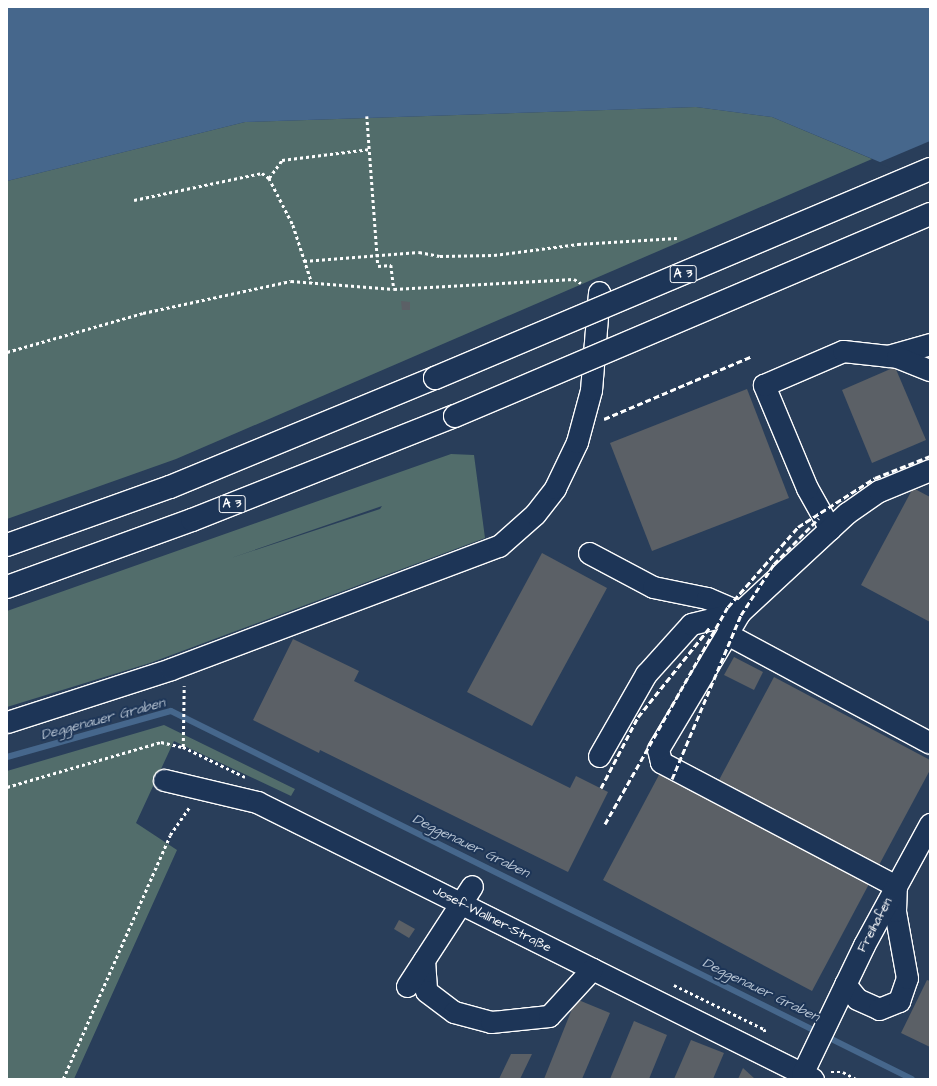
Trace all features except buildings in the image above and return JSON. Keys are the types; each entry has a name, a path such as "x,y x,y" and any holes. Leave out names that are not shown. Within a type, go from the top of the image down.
{"highway":[{"name":"A 3","path":"7,544 170,487 436,378 930,169"},
{"name":"A 3","path":"7,587 192,520 455,416 930,214"}],"street":[{"path":"7,722 171,669 499,546 535,514 555,488 577,442 591,390 599,292"},
{"path":"888,356 930,344"},
{"path":"830,529 807,488 764,385 843,351 888,356 930,370"},
{"path":"845,984 857,999 879,1009 899,1001 907,978 895,911 896,886 661,762 658,749 740,612 830,529 879,491 930,470"},
{"path":"589,553 653,587 707,598 740,612"},
{"path":"599,756 646,674 691,624 740,612"},
{"path":"727,634 930,743"},
{"name":"Josef-Wallner-Straße","path":"164,780 257,802 807,1076"},
{"name":"Freihafen","path":"807,1076 821,1034 845,984 930,824"},
{"path":"408,986 472,886"},
{"path":"424,960 426,991 454,1012 491,1022 549,1016 592,969"}],"path":[{"path":"367,116 378,266 391,265 394,290"},
{"path":"269,178 282,160 370,150"},
{"path":"134,200 262,173 269,178 293,226 312,283"},
{"path":"304,261 377,254 419,252 440,256 494,255 578,244 677,238"},
{"path":"7,352 143,313 291,281 394,290 574,279 599,292"},
{"path":"7,787 151,743 161,742 184,748 182,739 182,699"},
{"path":"63,1079 170,835 202,788"}],"green space":[{"path":"696,107 772,117 872,159 176,459 7,519 7,181 245,122"},
{"path":"451,454 474,455 485,538 150,663 7,707 7,611","holes":["382,506 380,509 231,558"]},
{"path":"164,725 295,789 291,796 174,741 136,823 177,850 74,1079 7,1079 7,771"}],"water":[{"path":"7,7 930,7 930,183 772,117 696,107 245,122 7,181"}],"pier":[{"path":"930,141 930,185 878,163"}],"waterway":[{"name":"Deggenauer Graben","path":"7,757 171,711 912,1079"}],"railway":[{"path":"604,419 750,357"},
{"path":"605,824 728,607 798,527 875,478 930,456"},
{"path":"672,779 741,615 774,564 819,518"},
{"path":"601,788 638,717 710,627"}]}
